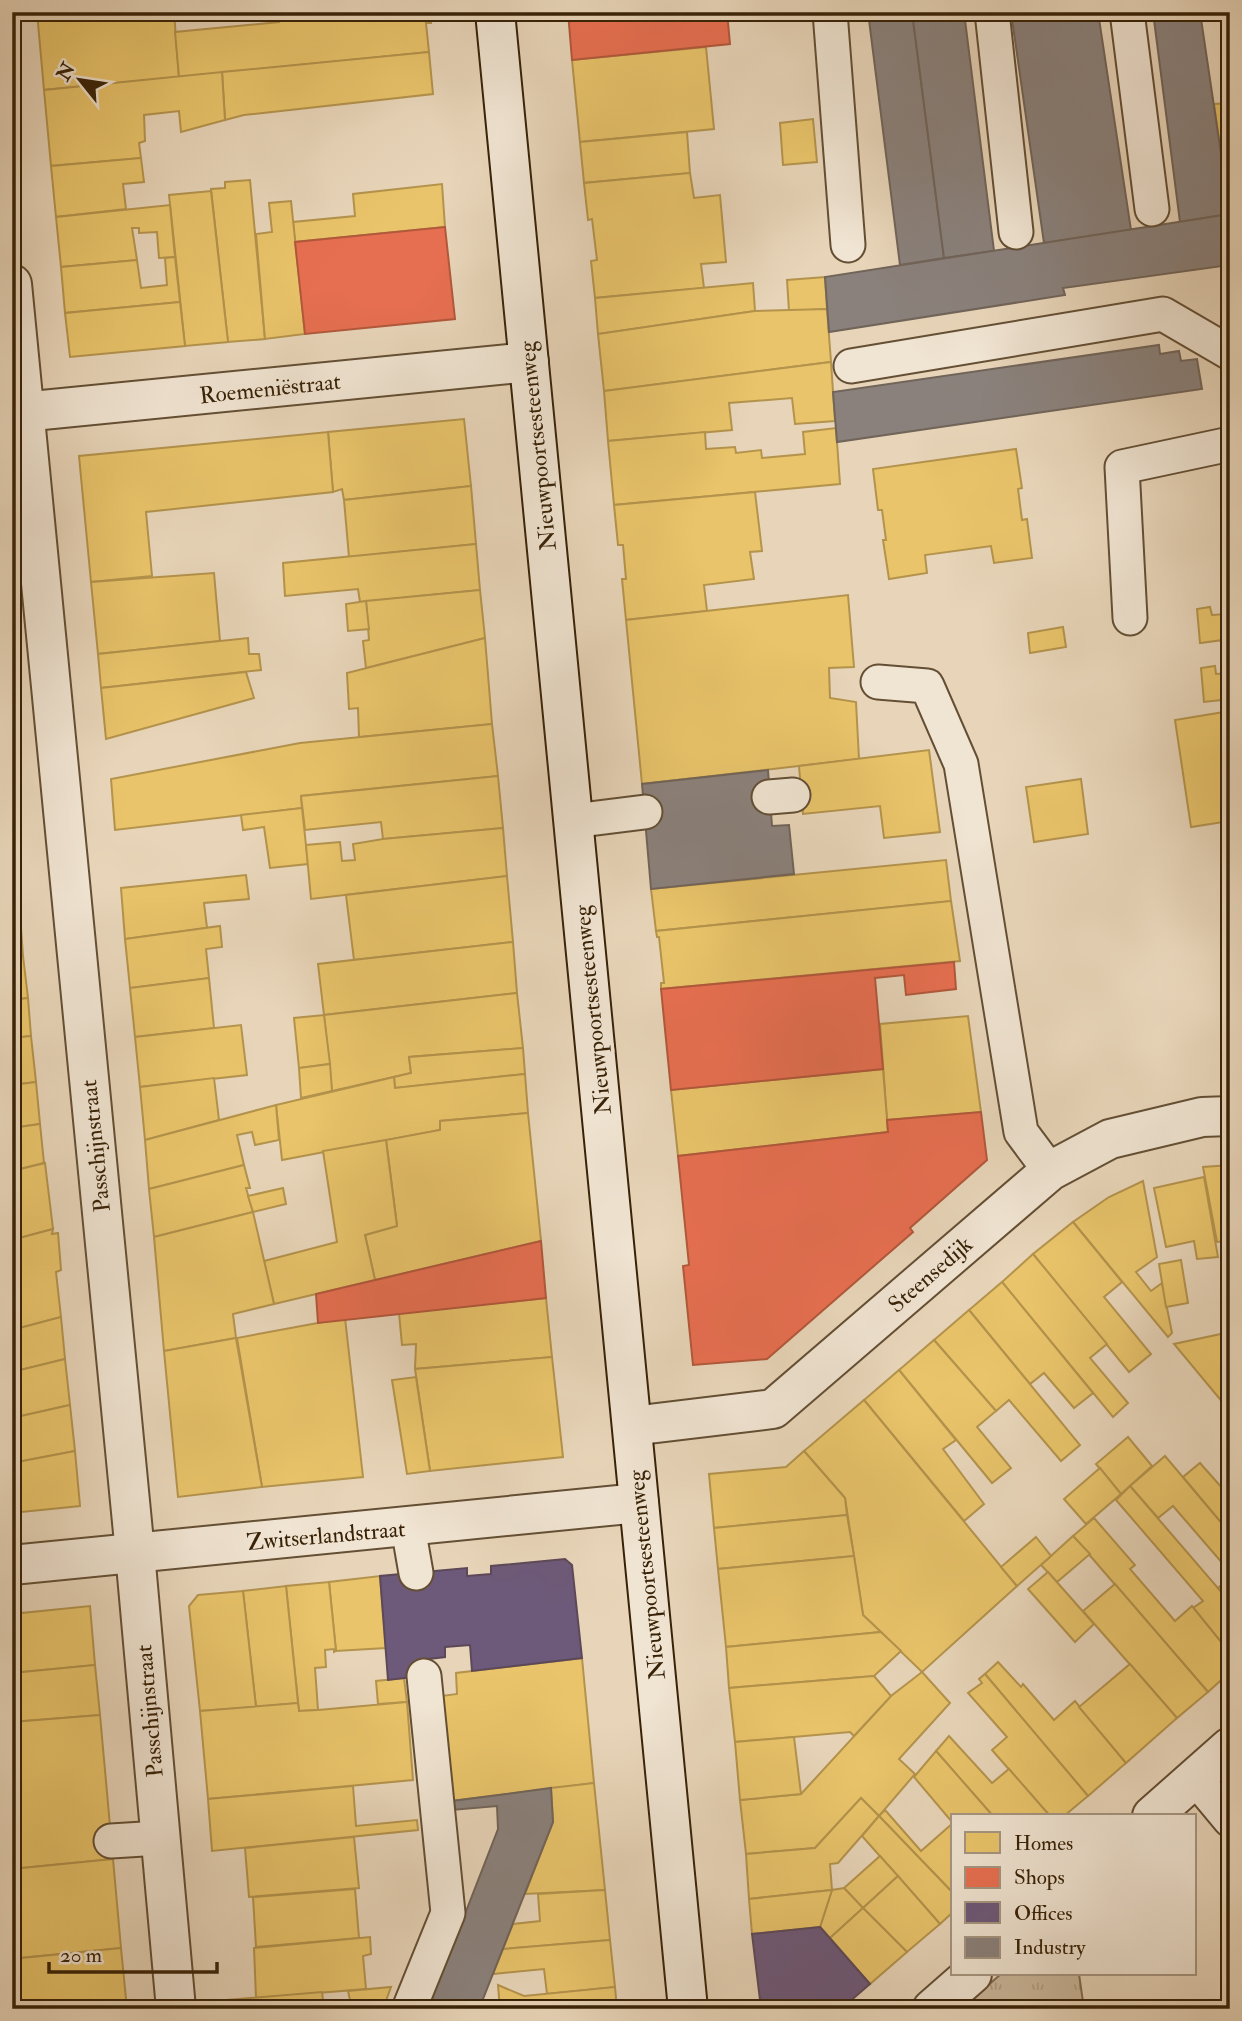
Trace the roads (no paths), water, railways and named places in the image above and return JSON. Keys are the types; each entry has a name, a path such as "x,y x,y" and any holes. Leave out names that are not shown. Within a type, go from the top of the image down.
{"street":[{"name":"Nieuwpoortsesteenweg","path":"495,12 688,2009"},
{"name":"Passchijnstraat","path":"12,284 18,413 135,1553 176,2009"},
{"name":"Roemeniëstraat","path":"18,413 529,362"},
{"name":"Steensedijk","path":"632,1426 773,1409 1050,1171 1110,1139 1202,1117 1230,1116"},
{"name":"Zwitserlandstraat","path":"12,1565 639,1503"},
{"path":"1154,1814 1230,1747"},
{"path":"932,2009 970,1976"}],"lane":[{"path":"830,12 848,245"},
{"path":"992,12 1016,232"},
{"path":"1127,12 1152,209"},
{"path":"851,366 1163,314 1230,353"},
{"path":"1130,618 1122,467 1230,444"},
{"path":"878,682 927,686 961,764 1021,1132 1050,1171"},
{"path":"573,821 645,812"},
{"path":"408,1527 416,1573"},
{"path":"409,2009 448,1913 424,1676"},
{"path":"1195,1778 1230,1820"},
{"path":"111,1841 160,1838"}]}
